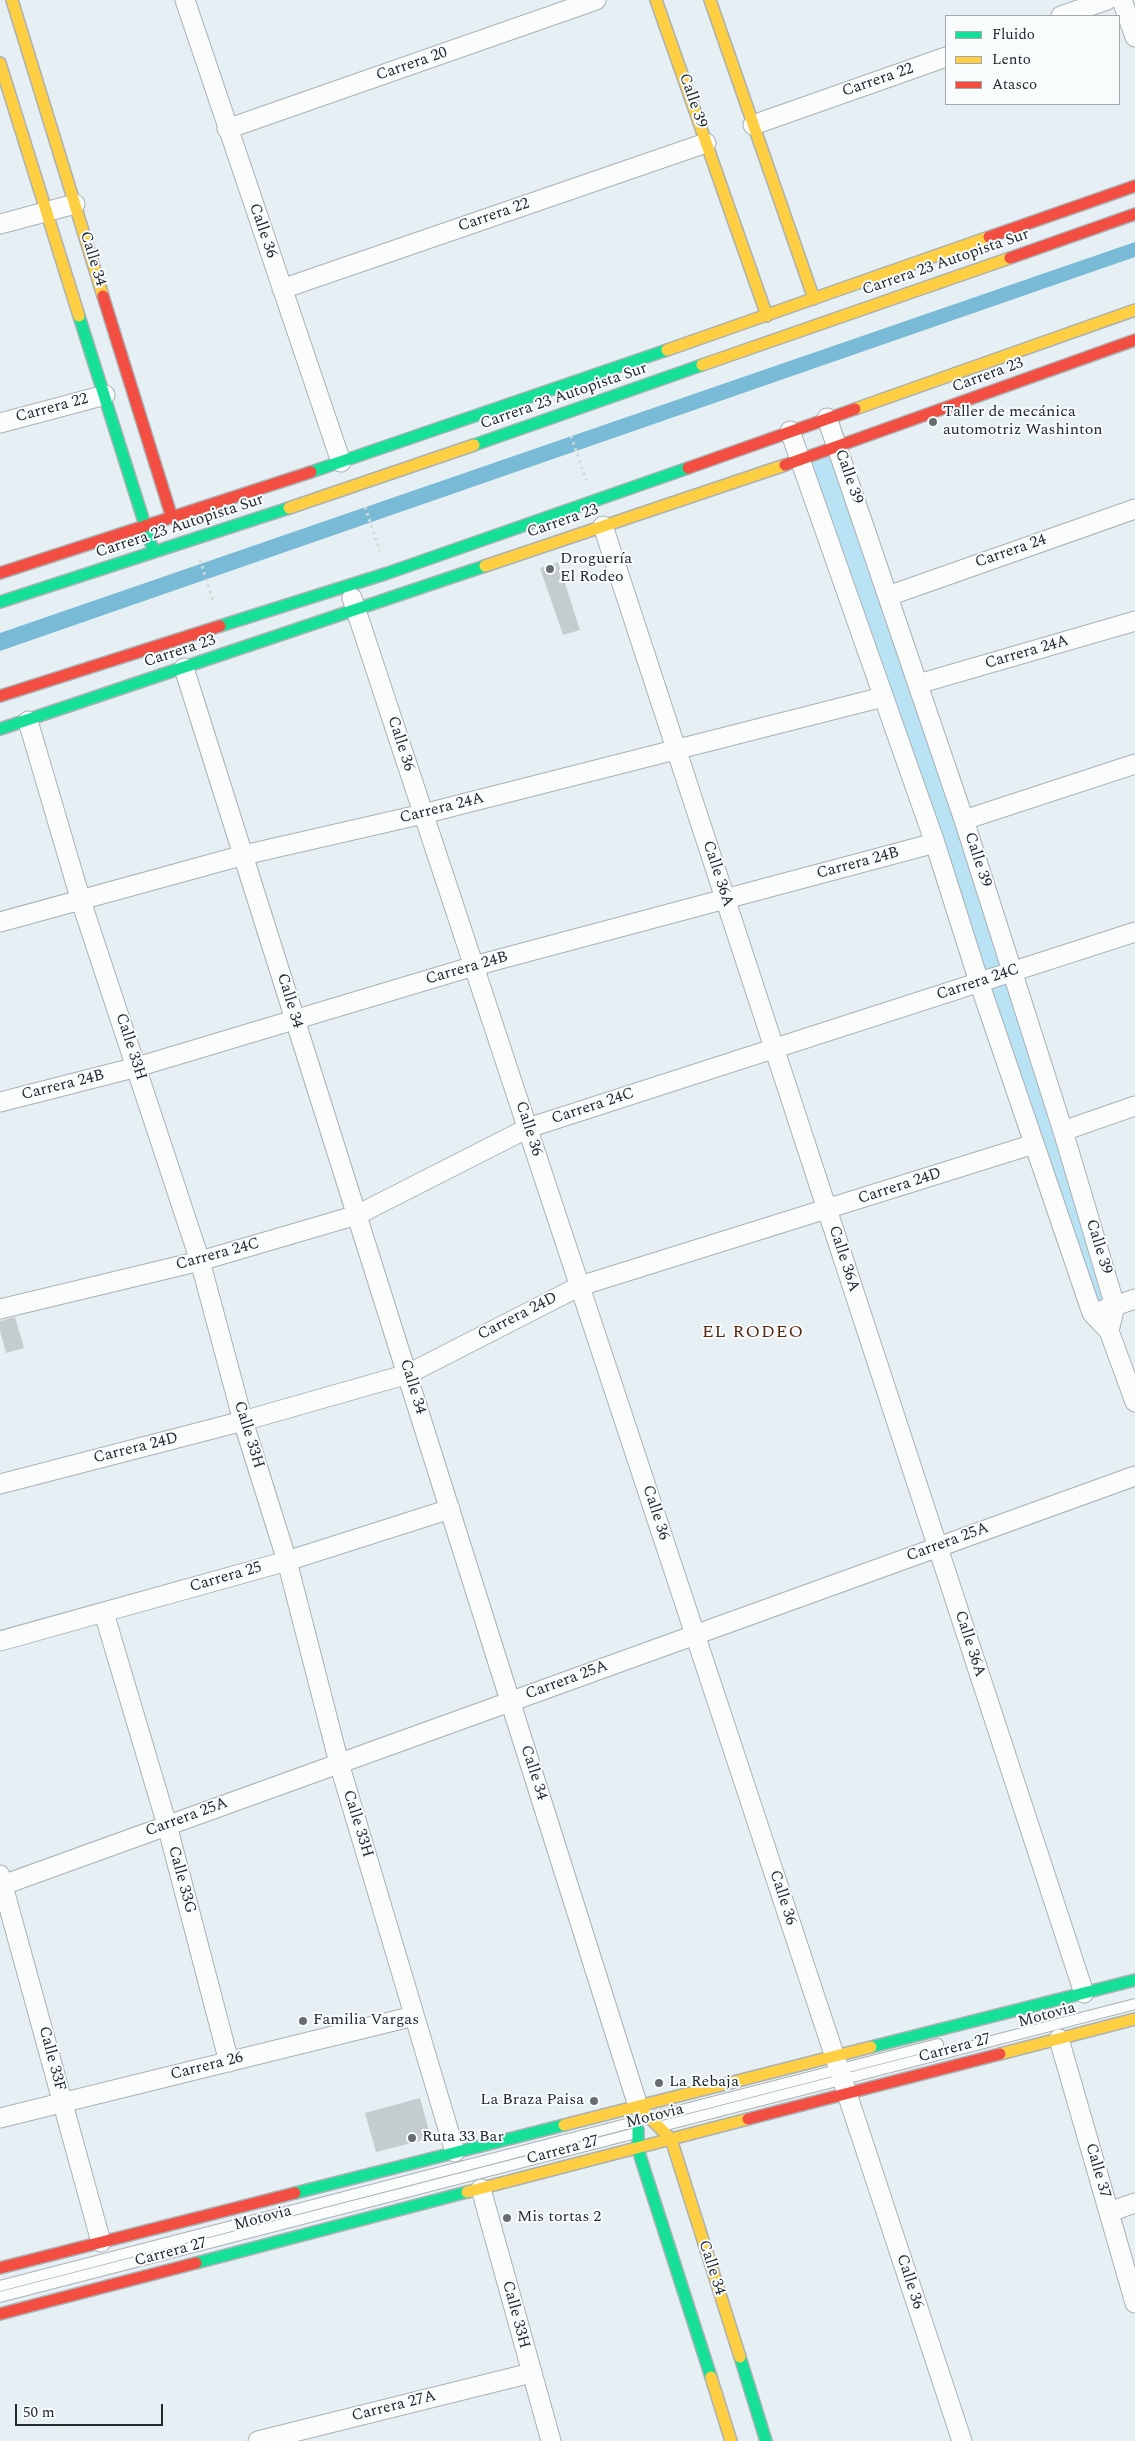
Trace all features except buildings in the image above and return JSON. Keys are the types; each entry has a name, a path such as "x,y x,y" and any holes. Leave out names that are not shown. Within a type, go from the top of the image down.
{"street":[{"name":"Calle 36","path":"184,0 341,462"},
{"name":"Carrera 20","path":"227,129 596,0"},
{"name":"Calle 39","path":"656,0 767,316"},
{"path":"710,0 814,299"},
{"path":"1064,15 1107,0"},
{"path":"1122,0 1135,37"},
{"path":"0,12 16,3"},
{"name":"Calle 34","path":"16,3 75,204 172,518"},
{"name":"Carrera 22","path":"753,125 945,57"},
{"name":"Calle 34","path":"0,64 154,553"},
{"name":"Carrera 22","path":"282,289 706,143"},
{"path":"0,573 341,462 767,316 1135,186"},
{"path":"0,224 75,204"},
{"name":"Carrera 23 Autopista Sur","path":"0,602 395,473 1135,214"},
{"path":"0,696 348,586 1135,310"},
{"name":"Carrera 23","path":"0,729 356,611 800,458 838,447 1135,340"},
{"name":"Carrera 22","path":"0,423 104,395"},
{"name":"Calle 39","path":"827,418 964,820 1116,1306"},
{"name":"Calle 39","path":"790,431 935,843 979,982 1092,1313 1109,1331 1135,1402"},
{"name":"Carrera 24","path":"888,596 1135,509"},
{"name":"Calle 36A","path":"603,526 1084,1993"},
{"name":"Calle 36","path":"348,586 962,2441"},
{"name":"Carrera 24A","path":"918,684 1135,621"},
{"name":"Calle 34","path":"184,668 642,2119 638,2148 731,2441"},
{"name":"Carrera 24A","path":"0,922 244,855 423,814 883,697"},
{"name":"Calle 33H","path":"28,721 81,901 200,1261 243,1421 287,1561 339,1763 455,2152"},
{"path":"964,820 1135,764"},
{"name":"Carrera 24B","path":"0,1102 137,1067 474,966 935,843"},
{"name":"Carrera 24C","path":"0,1310 200,1261 357,1215 528,1128 1135,932"},
{"path":"1063,1132 1135,1106"},
{"name":"Carrera 24D","path":"0,1484 243,1421 408,1374 580,1286 1034,1144"},
{"path":"1092,1313 1135,1299"},
{"path":"1109,1331 1116,1306"},
{"name":"Carrera 25A","path":"1,1882 167,1825 1135,1476"},
{"name":"Carrera 25","path":"0,1641 287,1561 450,1509"},
{"name":"Calle 33G","path":"104,1613 167,1825 229,2062"},
{"name":"Calle 33F","path":"1,1882 101,2242"},
{"name":"Carrera 27","path":"0,2314 671,2140 841,2075 1084,1993 1135,1980"},
{"name":"Carrera 26","path":"0,2118 414,2016"},
{"name":"Carrera 27","path":"0,2268 455,2152 642,2119 841,2075 1059,2039 1135,2019"},
{"name":"Calle 37","path":"1059,2039 1135,2303"},
{"name":"Calle 34","path":"642,2119 659,2127 671,2140 766,2441"},
{"name":"Calle 33H","path":"481,2189 551,2441"},
{"path":"1109,2212 1135,2203"},
{"name":"Carrera 27A","path":"258,2441 531,2373"}],"lane":[{"name":"Motovia","path":"0,2296 642,2119 659,2127 1135,1993"},
{"name":"Motovia","path":"0,2286 642,2119 841,2075 1135,2004"}],"path":[{"path":"570,432 579,458"},
{"path":"363,502 374,535"},
{"path":"200,559 216,609"}],"shaded area":[{"path":"1135,242 1135,257 0,651 0,633"},
{"path":"838,447 1115,1306 1092,1313 800,459"}],"traffic: fast":[{"path":"79,316 151,544"},
{"path":"311,472 667,350"},
{"path":"474,445 702,365"},
{"path":"220,626 388,573 688,468"},
{"path":"0,602 289,508"},
{"path":"0,729 485,566"},
{"path":"871,2047 1135,1980"},
{"path":"295,2193 564,2125"},
{"path":"638,2130 638,2148 641,2159 711,2377"},
{"path":"196,2263 467,2192"},
{"path":"740,2357 766,2441"}],"traffic: slow":[{"path":"12,0 103,296"},
{"path":"656,0 767,316"},
{"path":"710,0 814,299"},
{"path":"0,63 79,316"},
{"path":"667,350 989,237"},
{"path":"702,365 1010,258"},
{"path":"855,409 1135,310"},
{"path":"289,508 474,445"},
{"path":"485,566 785,465"},
{"path":"1000,2054 1135,2019"},
{"path":"564,2125 871,2047"},
{"path":"638,2106 671,2139 740,2357"},
{"path":"467,2192 748,2119"},
{"path":"711,2377 731,2441"}],"traffic: jam":[{"path":"989,237 1135,186"},
{"path":"1010,258 1135,214"},
{"path":"103,296 172,518"},
{"path":"785,465 1135,340"},
{"path":"688,468 855,409"},
{"path":"0,573 311,472"},
{"path":"0,696 220,626"},
{"path":"748,2119 1000,2054"},
{"path":"0,2268 295,2193"},
{"path":"0,2314 196,2263"}],"place":[{"name":"Taller de mecánica automotriz Washinton","path":"933,422"},
{"name":"Droguería El Rodeo","path":"550,569"},
{"name":"Familia Vargas","path":"303,2021"},
{"name":"La Rebaja","path":"659,2083"},
{"name":"La Braza Paisa","path":"594,2101"},
{"name":"Ruta 33 Bar","path":"412,2138"},
{"name":"Mis tortas 2","path":"507,2218"}],"district":[{"name":"EL RODEO","path":"753,1333"}]}
